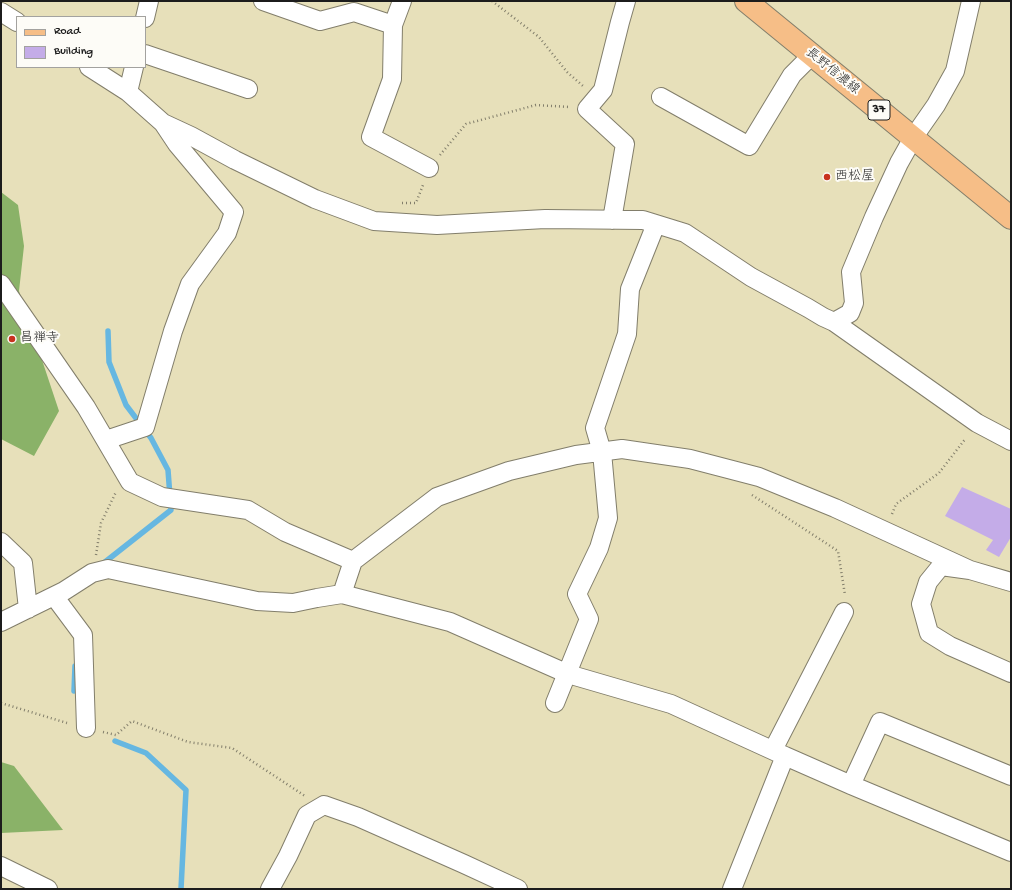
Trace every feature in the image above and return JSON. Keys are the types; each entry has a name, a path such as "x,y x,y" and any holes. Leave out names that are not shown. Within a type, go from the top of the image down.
{"main road":[{"name":"長野信濃線","path":"746,1 1011,218"}],"street":[{"path":"145,16 149,1"},
{"path":"263,1 320,21 354,12 393,25"},
{"path":"402,1 393,25 392,79 372,138 429,168"},
{"path":"612,220 625,144 592,103 603,90 626,1"},
{"path":"834,322 850,313 854,303 851,272 874,217 899,163 913,138 936,105 955,71 971,1"},
{"path":"1,12 16,21"},
{"path":"146,54 248,89"},
{"path":"661,97 750,146 792,75 812,55"},
{"path":"90,68 128,92 164,124 177,144 234,212 227,232 190,284 173,331 145,427 106,440"},
{"path":"128,92 134,68"},
{"path":"164,124 191,136 235,160 315,199 374,221 437,225 545,219 643,220 685,233 751,277 834,322 977,423 1011,441"},
{"path":"555,703 589,619 577,594 598,548 608,518 602,452 595,428 627,334 630,289 656,224"},
{"path":"1,284 86,407 130,482 162,497 248,510 284,532 353,561"},
{"path":"1,308 24,318"},
{"path":"342,594 353,561 437,497 509,471 576,455 622,449 690,459 759,477 835,508 970,570 1011,582"},
{"path":"1,542 24,563 28,609"},
{"path":"970,570 941,566 928,582 921,604 929,633 950,646 1011,673"},
{"path":"1,622 64,591 92,573 108,569 257,601 293,604 342,594 450,622 568,674 671,704 851,785 1011,852"},
{"path":"54,596 83,635 86,728"},
{"path":"732,889 779,753 844,612"},
{"path":"851,785 880,722 1011,776"},
{"path":"270,889 288,856 307,815 324,805 358,817 518,889"},
{"path":"1,866 48,889"}],"path":[{"path":"492,1 539,37 592,103"},
{"path":"385,222 398,203 416,202 429,168 466,124 536,105 592,103"},
{"path":"892,516 896,504 939,473 977,423"},
{"path":"92,573 101,523 113,497 126,475"},
{"path":"748,493 838,551 847,605 844,612"},
{"path":"1,703 66,723 116,735 132,721 188,742 232,748 305,795 314,811"}],"green space":[{"path":"1,192 18,205 24,246 19,291 59,411 34,456 1,439"},
{"path":"1,762 14,766 63,830 1,833"}],"building":[{"path":"962,487 1011,509 1011,537 999,557 986,550 993,540 945,516"}],"waterway":[{"path":"105,562 171,510 168,470 151,438 126,405 109,362 108,331"},
{"path":"74,691 75,666"},
{"path":"115,741 146,753 186,790 181,889"}],"place":[{"name":"西松屋","path":"827,177"},
{"name":"昌禅寺","path":"12,339"}]}
